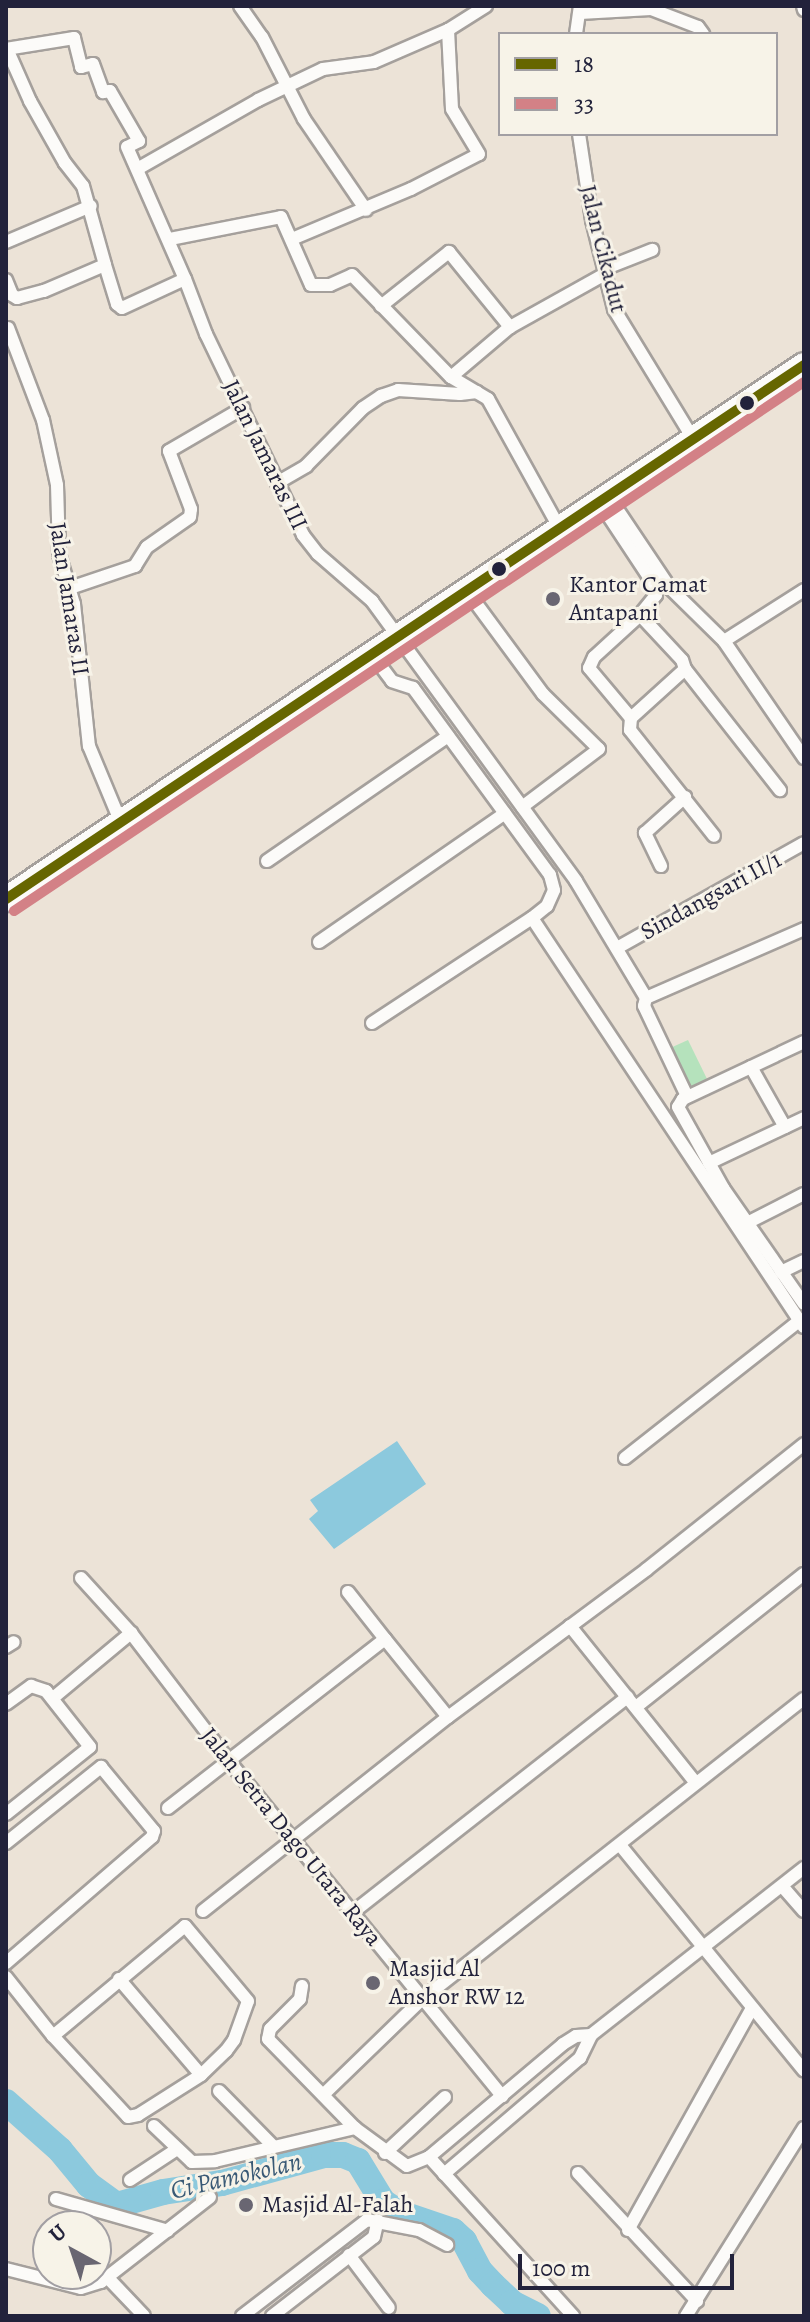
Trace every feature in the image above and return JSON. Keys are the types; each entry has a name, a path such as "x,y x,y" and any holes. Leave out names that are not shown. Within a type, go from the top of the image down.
{"highway":[{"path":"6,899 804,365"}],"street":[{"path":"240,6 289,86 304,119 366,210"},
{"path":"185,279 122,308 117,304 83,186 65,163 30,101 6,49 74,38 81,67 93,64 103,92 110,91 139,141 127,147 139,168 323,69 374,62 448,30 486,6"},
{"path":"576,32 580,9 651,9 689,23 700,32"},
{"path":"292,239 366,210 479,154 452,109 448,30"},
{"name":"Jalan Cikadut","path":"579,136 592,220 614,309 694,440"},
{"name":"Jalan Jamaras III","path":"139,168 206,334 277,483 318,554 368,597 576,881 646,998 644,1006 687,1096"},
{"path":"6,242 91,206"},
{"path":"170,239 277,217 285,221 311,285 321,288 352,275 451,377 488,399 560,529"},
{"path":"451,377 510,327 605,272 652,250"},
{"path":"381,306 449,252 510,327"},
{"path":"6,280 9,297 17,298 44,291 105,265"},
{"name":"Jalan Jamaras II","path":"8,328 43,420 57,485 55,531 70,588 89,746 121,823"},
{"path":"277,483 306,466 363,408 381,396 398,390 460,394 477,392"},
{"path":"70,588 135,566 147,547 190,517 191,509 169,451 243,408"},
{"path":"604,500 655,586 656,595 640,615 589,664 589,668 631,718"},
{"path":"604,500 670,588 724,641 804,758"},
{"path":"724,641 804,590"},
{"path":"467,591 543,694 599,749 522,807"},
{"path":"640,615 682,660 685,669 780,790"},
{"path":"372,1023 532,918 547,906 554,890 550,875 413,688 392,681 373,656"},
{"path":"685,669 631,718 630,730 714,836"},
{"path":"267,861 448,736"},
{"path":"661,866 645,833 685,797"},
{"path":"319,942 505,813"},
{"name":"Sindangsari II/1","path":"617,948 804,843"},
{"path":"532,918 802,1324 625,1458"},
{"path":"646,998 804,929"},
{"path":"804,1042 687,1096 680,1102 679,1110 747,1223 804,1304"},
{"path":"751,1067 785,1127"},
{"path":"709,1163 804,1118"},
{"path":"747,1223 804,1194"},
{"path":"781,1272 804,1261"},
{"path":"203,1911 448,1717 804,1444"},
{"path":"636,1707 804,1574"},
{"name":"Jalan Setra Dago Utara Raya","path":"81,1578 131,1633 228,1760 502,2096"},
{"path":"348,1592 448,1717"},
{"path":"570,1626 696,1783"},
{"path":"53,1698 131,1633"},
{"path":"168,1808 385,1639"},
{"path":"6,1704 31,1686 46,1691 90,1747 6,1814"},
{"path":"352,1913 627,1697"},
{"path":"323,2095 421,2000 804,1699"},
{"path":"6,1843 101,1767 154,1831 152,1837 6,1963"},
{"path":"620,1845 804,2071"},
{"path":"444,2174 580,2058 591,2035 804,1868"},
{"path":"782,1886 804,1911"},
{"path":"6,1977 53,2036 128,2117 138,2115 201,2075 234,2040 248,2001 185,1926 178,1928 53,2036"},
{"path":"119,1979 201,2075"},
{"path":"302,1986 300,1999 270,2029 268,2039 355,2128 405,2167 429,2157 563,2044 576,2036 591,2035"},
{"path":"628,2230 752,2008"},
{"path":"219,2091 274,2147"},
{"path":"385,2153 445,2097"},
{"path":"154,2126 189,2161 215,2161 355,2128"},
{"path":"686,2316 804,2128"},
{"path":"130,2180 177,2149"},
{"path":"429,2157 573,2316"},
{"path":"578,2173 697,2301"},
{"path":"112,2275 210,2197"},
{"path":"56,2199 168,2231"},
{"path":"272,2316 374,2237 378,2220"},
{"path":"242,2316 360,2224 378,2220 419,2230 447,2245"},
{"path":"349,2255 389,2308"},
{"path":"6,2269 32,2276"},
{"path":"112,2282 144,2316"},
{"path":"286,2305 295,2316"}],"green space":[{"path":"688,1040 709,1083 688,1093 668,1049"}],"water":[{"path":"397,1441 426,1484 334,1549 309,1519 318,1511 310,1500"}],"waterway":[{"name":"Ci Pamokolan","path":"6,2102 60,2150 89,2185 117,2205 163,2192 222,2183 324,2155 343,2155 358,2161 383,2202 400,2213 453,2231 464,2241 480,2271 493,2285 512,2303 538,2316"}],"transit line":[{"name":"18","path":"6,899 804,365"},
{"name":"33","path":"14,911 804,382"}],"place":[{"name":"Kantor Camat Antapani","path":"553,599"},
{"name":"Masjid Al Anshor RW 12","path":"373,1983"},
{"name":"Masjid Al-Falah","path":"246,2205"}]}
